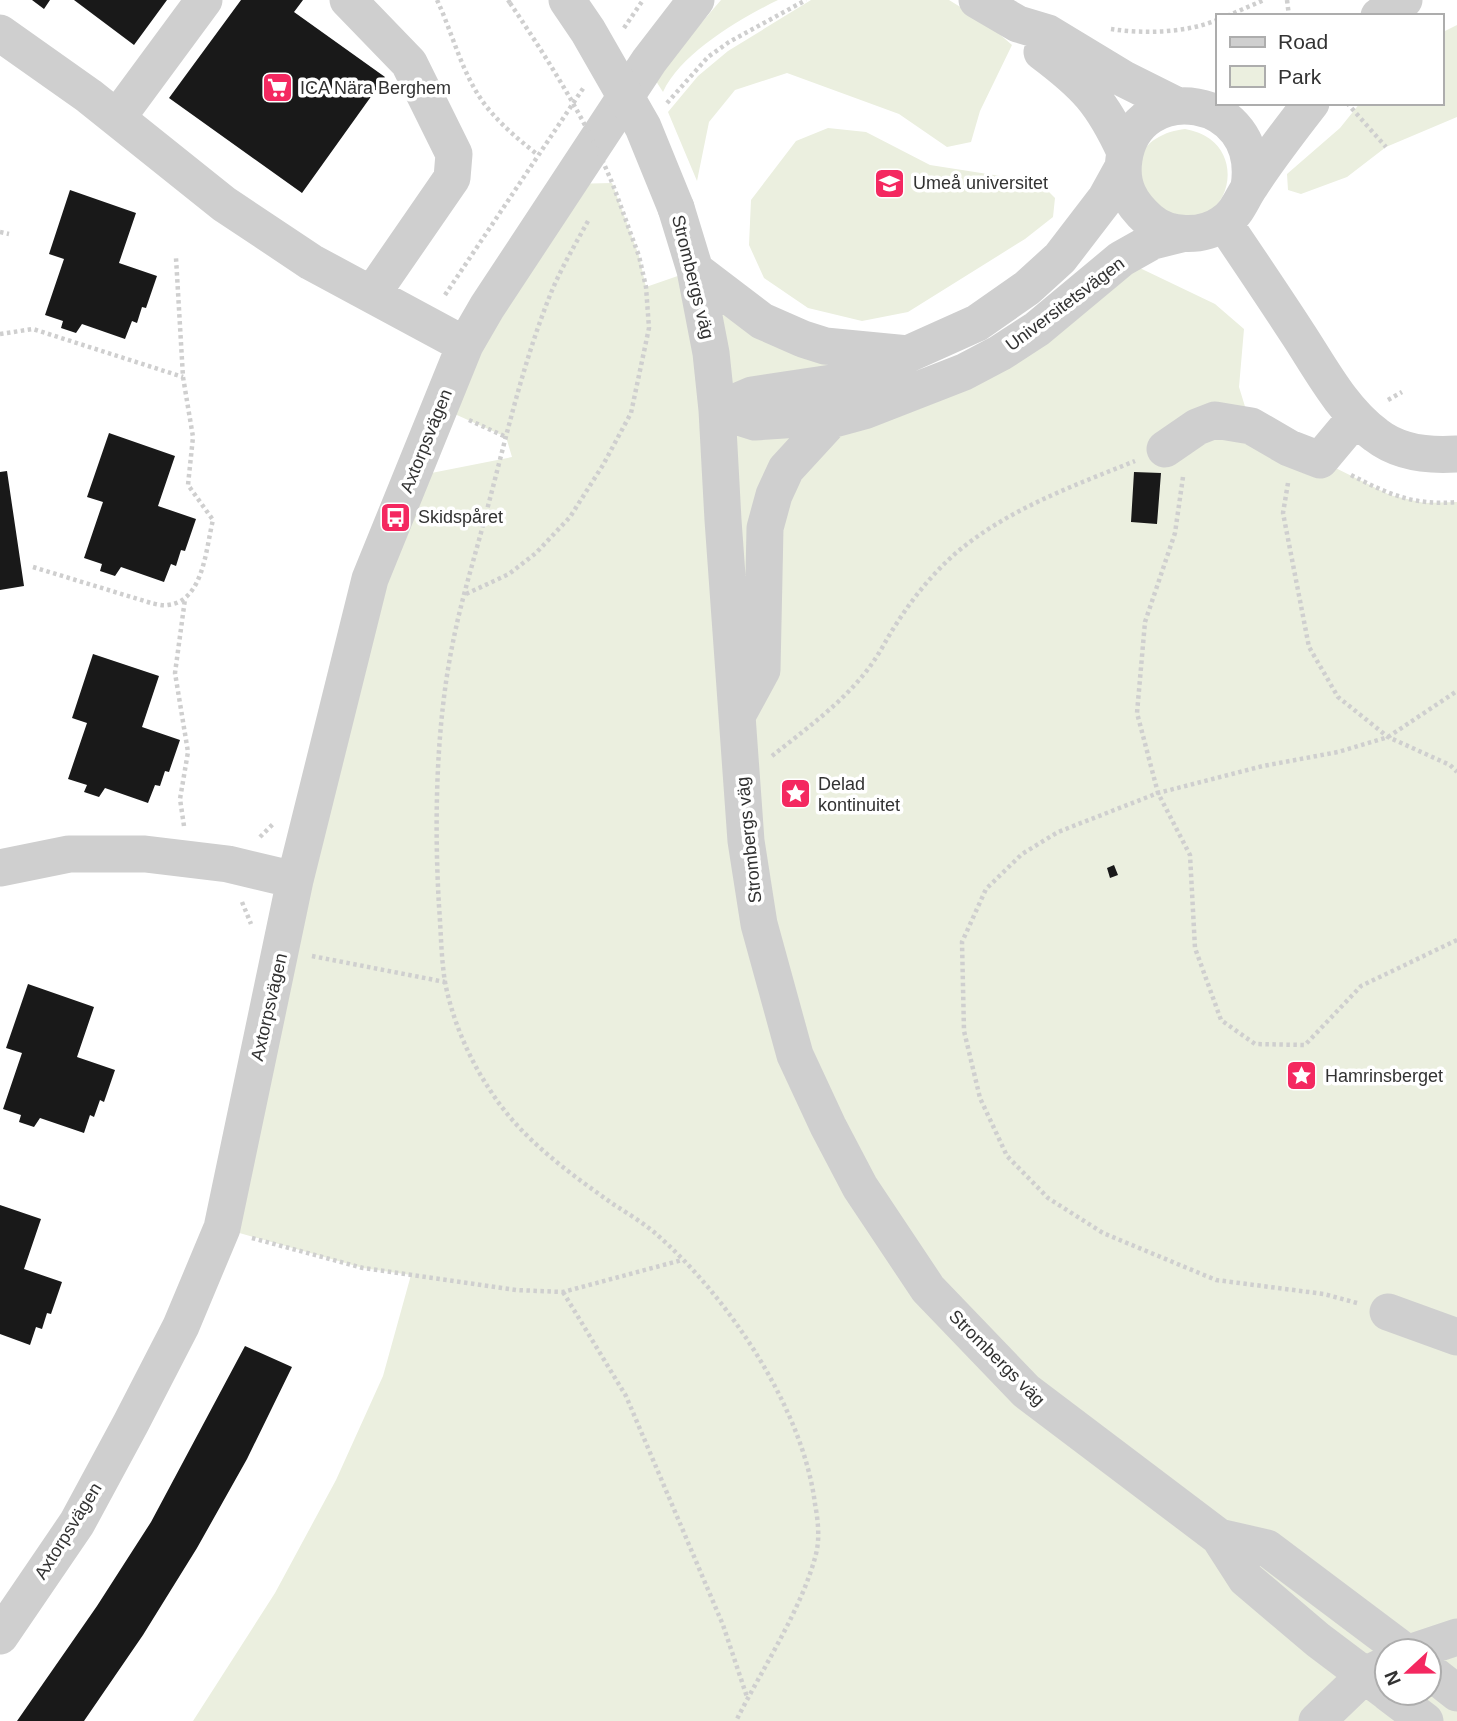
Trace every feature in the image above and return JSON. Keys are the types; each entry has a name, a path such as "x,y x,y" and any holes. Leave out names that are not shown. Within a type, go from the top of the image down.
{"street":[{"path":"117,118 204,0"},
{"path":"348,0 409,63 454,153 453,177 372,294"},
{"name":"Strombergs väg","path":"567,0 589,31 643,127 676,208 695,270 711,353 717,410 746,841 759,924 795,1055 828,1126 867,1199 928,1289 1026,1391 1219,1537 1246,1578 1318,1640 1373,1675"},
{"name":"Axtorpsvägen","path":"0,1636 77,1523 181,1326 222,1228 295,880 370,579 465,345 487,307 649,61 696,0"},
{"path":"977,0 1018,24 1048,33 1124,79 1178,106"},
{"path":"1382,14 1403,0"},
{"path":"1391,14 1403,0"},
{"path":"1018,24 1039,49 1097,99 1124,161"},
{"path":"0,33 117,118 224,204 311,262 465,345"},
{"path":"1249,187 1252,173 1246,144 1234,125 1231,108 1178,106 1157,113 1144,122 1130,139 1124,161 1125,189 1134,206 1156,226 1181,234 1210,230 1224,223 1239,208 1249,187 1310,105"},
{"name":"Universitetsvägen","path":"717,410 752,395 845,382 875,374 908,354 977,323 1027,288 1060,258 1106,198 1124,161"},
{"path":"1224,223 1335,391 1356,417 1377,437 1400,448 1420,454 1457,454"},
{"name":"Universitetsvägen","path":"717,410 755,422 831,420 864,411 945,380 1000,353 1037,328 1121,260 1153,241 1181,234"},
{"name":"Universitetsvägen","path":"695,270 762,321 803,339 825,346 908,354"},
{"path":"1177,440 1215,420 1251,426 1289,448 1320,460 1356,417"},
{"path":"737,716 762,670 765,528 774,495 786,470 831,420"},
{"path":"0,868 69,854 145,854 228,864 295,880"},
{"path":"1388,1311 1457,1337"},
{"name":"Strombergs väg","path":"1219,1537 1267,1548 1385,1637"},
{"path":"1443,1682 1457,1693"},
{"path":"1317,1721 1373,1687"},
{"name":"Strombergs väg","path":"1410,1707 1425,1721"}],"path":[{"path":"437,0 461,60 484,104 507,130 538,155"},
{"path":"623,30 643,0"},
{"path":"668,102 708,57 729,42 806,0"},
{"path":"1232,14 1264,0"},
{"path":"465,594 509,574 536,553 570,517 603,465 631,413 649,328 646,287 639,256 612,183 548,59 509,1"},
{"path":"1102,27 1158,31 1205,25 1216,20"},
{"path":"1350,105 1386,147"},
{"path":"590,215 554,286 535,339 506,437 453,639 444,708 437,810 438,885 445,982 460,1032 490,1090 523,1133 582,1182 653,1230 719,1301 775,1386 806,1458 818,1524 817,1551 802,1594 736,1721"},
{"path":"0,232 9,234"},
{"path":"33,567 151,603 168,605 185,598 197,583 213,520 188,485 193,437 183,377 176,258"},
{"path":"0,334 33,329 183,377"},
{"path":"742,781 846,692 872,664 923,586 956,554 994,524 1060,491 1177,440 1175,533 1145,622 1137,713 1158,793 1190,855 1195,948 1221,1020 1255,1044 1305,1045 1361,986 1457,940"},
{"path":"1457,502 1423,503 1390,495 1320,460 1290,472 1283,513 1309,647 1338,697 1388,737 1450,765 1457,772"},
{"path":"185,598 175,673 188,752 180,799 189,859"},
{"path":"1388,1311 1324,1294 1216,1280 1103,1233 1048,1198 1007,1156 980,1098 964,1031 962,942 986,890 1022,854 1058,832 1158,793 1263,766 1338,752 1388,737 1457,691"},
{"path":"278,817 260,837 242,903 255,945 445,982"},
{"path":"222,1228 363,1268 516,1290 563,1292 682,1259"},
{"path":"563,1292 626,1396 723,1625 748,1698"}],"green space":[{"path":"721,0 778,0 747,16 698,50 683,64 663,92 654,78"},
{"path":"811,0 949,0 988,24 1012,45 980,111 971,142 947,147 899,114 787,73 735,90 709,122 697,181 668,112 698,76 728,51"},
{"path":"1457,25 1457,117 1386,147 1347,177 1301,194 1288,190 1287,174 1340,128 1358,105 1443,105 1443,32"},
{"path":"828,128 866,132 930,165 1039,182 1055,198 1053,217 1025,239 908,312 862,321 808,308 764,278 749,245 751,200 796,141"},
{"path":"1185,129 1204,135 1218,147 1224,156 1228,177 1222,197 1216,206 1196,217 1175,219 1141,192 1139,164 1150,143 1170,132"},
{"path":"612,183 639,256 646,287 695,270 825,346 831,420 935,383 1121,259 1215,304 1244,329 1239,387 1251,426 1390,495 1424,503 1457,502 1457,1721 193,1721 275,1593 336,1480 383,1376 411,1275 363,1268 222,1228 411,477 512,457 506,437 439,407 569,184"}],"building":[{"path":"32,0 50,0 44,9"},
{"path":"74,0 167,0 134,45"},
{"name":"ICA Nära Berghem","path":"241,0 303,0 294,12 385,77 302,193 169,98"},
{"path":"70,190 136,213 119,263 157,276 146,308 142,307 137,323 132,321 125,339 82,324 76,333 61,328 63,321 45,315 64,259 49,254"},
{"path":"109,433 175,456 158,506 196,519 185,551 181,550 176,566 171,564 164,582 121,567 115,576 100,571 102,564 84,558 103,502 87,497"},
{"path":"7,471 24,586 0,590 0,472"},
{"path":"1134,472 1161,473 1157,524 1131,522"},
{"path":"93,654 159,676 142,727 180,740 169,772 165,771 160,786 155,785 148,803 105,788 99,797 84,792 87,785 68,779 87,723 72,718"},
{"path":"1114,865 1118,875 1110,878 1107,868"},
{"path":"28,984 94,1007 77,1057 115,1070 104,1102 100,1100 94,1117 90,1115 84,1133 40,1118 34,1127 19,1122 21,1115 3,1109 22,1053 6,1048"},
{"path":"0,1205 41,1219 24,1269 62,1282 51,1314 47,1313 42,1329 36,1327 30,1345 0,1334"},
{"path":"245,1346 292,1367 247,1459 197,1548 143,1635 84,1721 17,1721 97,1606 151,1522"}],"place":[{"name":"ICA Nära Berghem","path":"277,88"},
{"name":"Umeå universitet","path":"890,183"},
{"name":"Skidspåret","path":"395,517"},
{"name":"Delad kontinuitet","path":"795,794"},
{"name":"Hamrinsberget","path":"1302,1076"}]}
